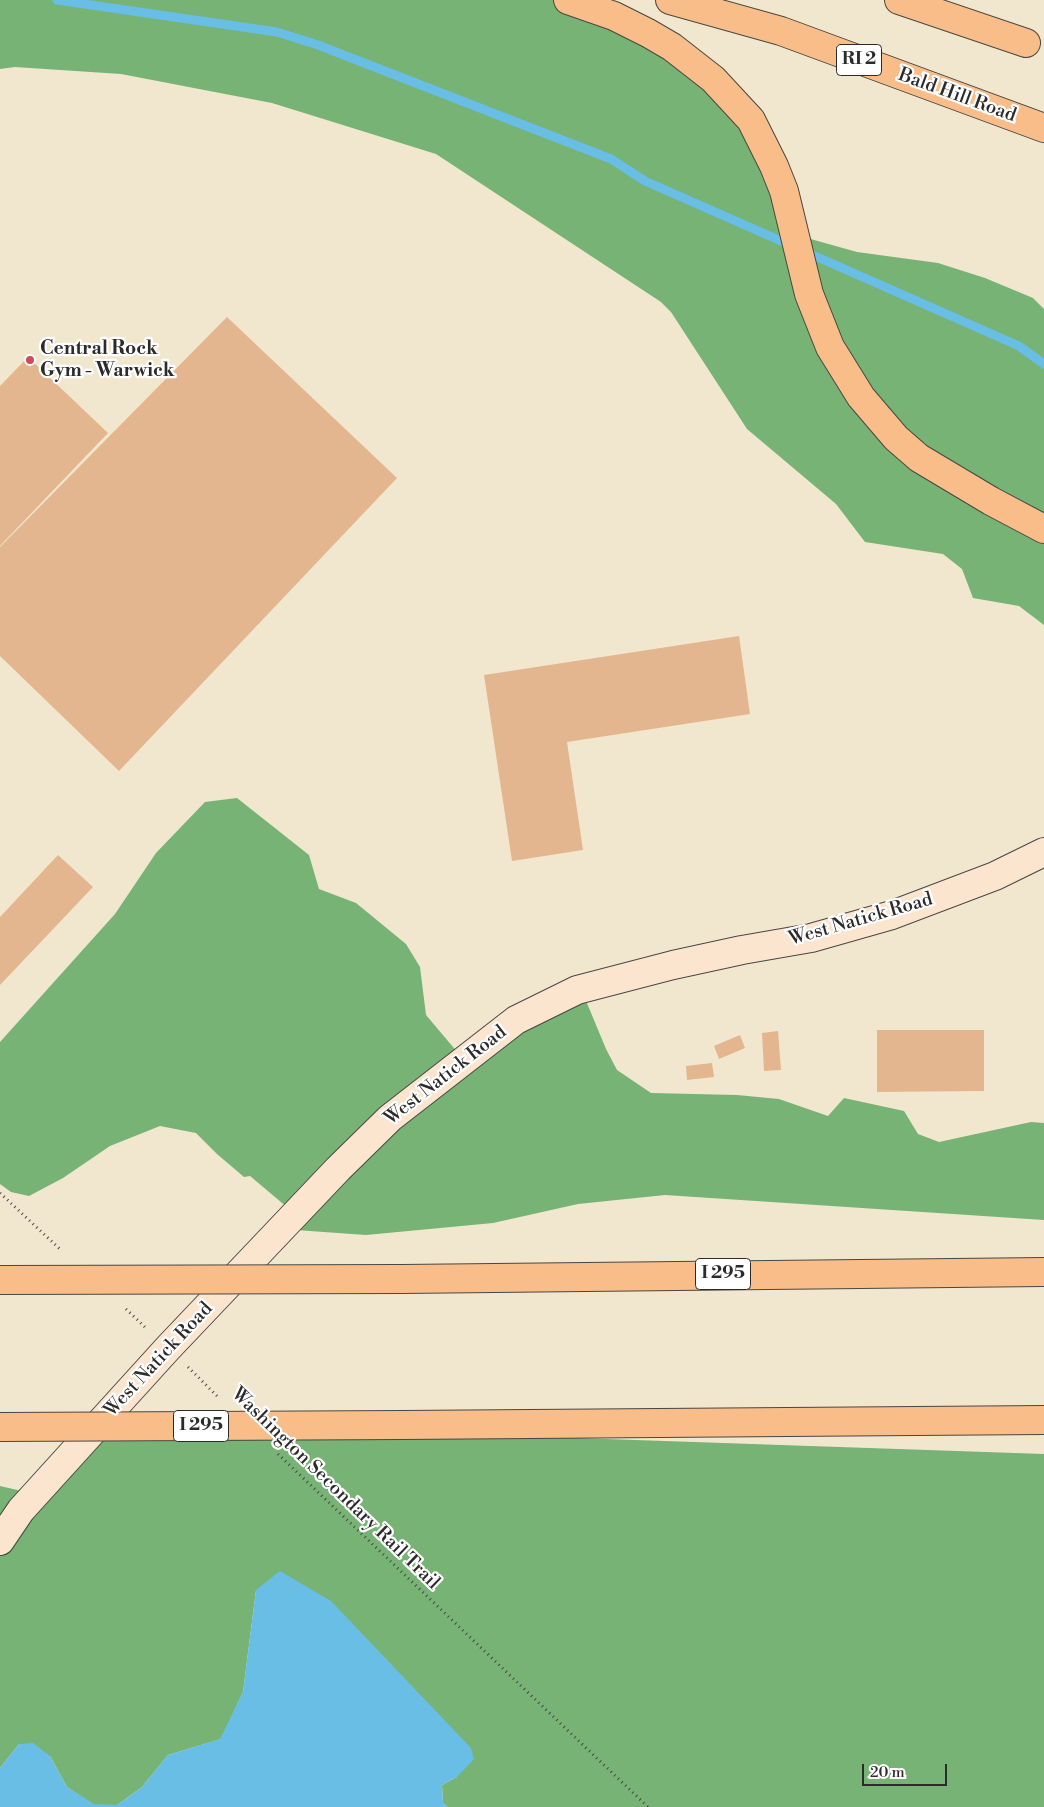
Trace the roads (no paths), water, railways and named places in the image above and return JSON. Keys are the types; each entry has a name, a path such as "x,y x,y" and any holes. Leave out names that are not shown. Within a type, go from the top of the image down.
{"main road":[{"path":"568,0 614,16 672,47 713,79 738,106 750,120 784,190 809,294 830,348 861,397 896,438 919,458 991,501 1044,529"},
{"name":"Bald Hill Road","path":"670,0 781,31 1044,128"},
{"path":"899,0 1035,47"},
{"path":"944,0 1035,47"},
{"name":"I 295","path":"0,1280 402,1279 1044,1272"},
{"name":"I 295","path":"0,1427 1044,1420"}],"street":[{"name":"West Natick Road","path":"0,1541 20,1510 168,1348 338,1169 390,1118 516,1020 577,990 734,952 811,938 892,915 995,876 1044,852"}],"water":[{"path":"280,1571 331,1601 471,1748 474,1759 457,1777 442,1785 443,1803 448,1807 0,1807 0,1768 19,1744 33,1743 50,1756 67,1787 94,1804 117,1805 142,1787 168,1755 220,1739 243,1692 256,1590"}],"waterway":[{"path":"57,0 277,32 318,45 611,159 645,181 1019,346 1044,364"}],"place":[{"name":"Central Rock Gym - Warwick","path":"30,360"}]}
